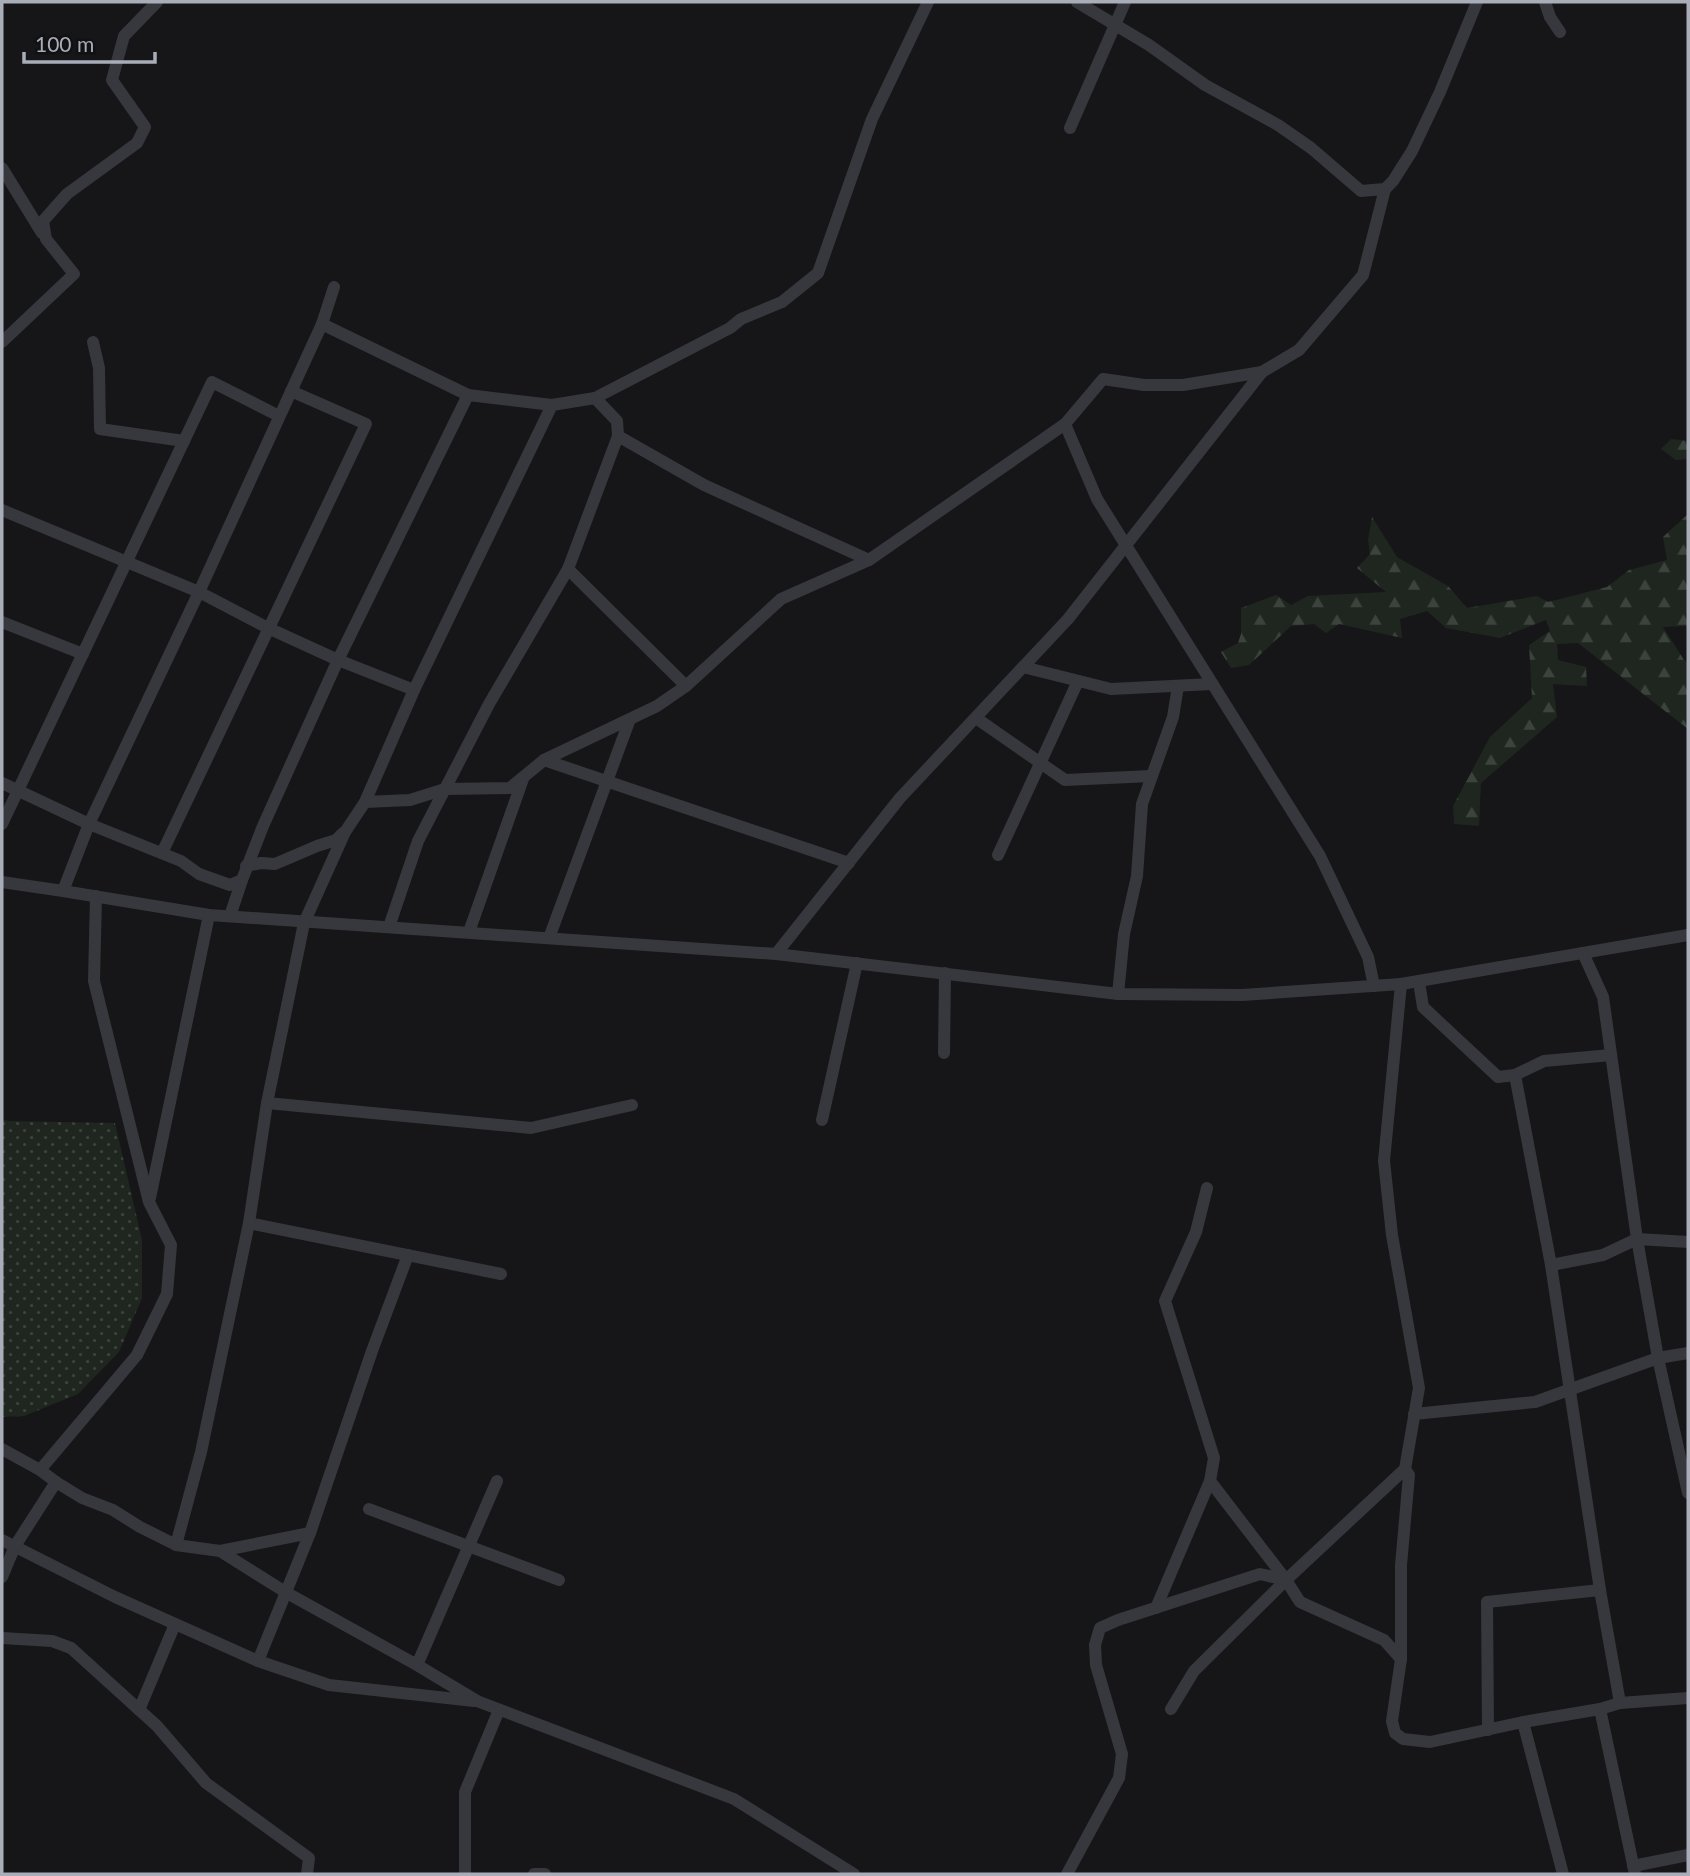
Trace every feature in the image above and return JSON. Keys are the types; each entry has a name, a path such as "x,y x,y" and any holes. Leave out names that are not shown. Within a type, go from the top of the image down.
{"street":[{"path":"46,239 43,222 67,194 137,143 145,127 112,80 124,36 157,2"},
{"path":"322,324 468,395 552,405 595,397 730,328 741,319 782,302 818,273 872,119 928,2"},
{"path":"1077,2 1149,45 1205,85 1289,132 1361,191 1385,189"},
{"path":"1070,128 1125,2"},
{"path":"776,954 900,799 1068,619 1262,372 1299,349 1363,275 1385,189 1393,181 1422,131 1477,2"},
{"path":"1540,18 1545,2"},
{"path":"1545,2 1550,17 1560,32"},
{"path":"2,168 46,239 74,274 2,342"},
{"path":"63,891 89,824 322,324 334,287"},
{"path":"93,342 99,368 100,429 184,441"},
{"path":"365,802 410,800 445,789 510,788 544,760 657,706 686,686 781,599 869,560 1065,424 1103,379 1144,385 1183,385 1262,372"},
{"path":"2,824 212,382 279,416"},
{"path":"162,853 366,424 291,391"},
{"path":"230,916 246,866 338,660 468,395"},
{"path":"389,926 418,841 489,704 568,569 618,436 617,421 595,397"},
{"path":"176,1545 201,1452 249,1223 267,1103 304,923 345,832 365,802 414,690 552,405"},
{"path":"1065,424 1097,499 1320,856 1368,957 1374,986"},
{"path":"618,436 704,485 869,560"},
{"path":"2,510 199,592 338,660 414,690"},
{"path":"568,569 686,686"},
{"path":"2,639 5,623 83,654"},
{"path":"1023,667 1111,689 1212,684"},
{"path":"998,855 1078,681"},
{"path":"1118,994 1124,934 1137,876 1142,804 1173,717 1178,686"},
{"path":"976,718 1065,780 1151,776"},
{"path":"549,938 630,719"},
{"path":"544,760 849,863"},
{"path":"469,932 523,778"},
{"path":"2,783 89,824 181,861 199,874 230,886 242,880"},
{"path":"246,866 275,864 336,840 345,832"},
{"path":"2,882 209,915 776,954 1118,994 1242,995 1401,984 1688,935"},
{"path":"40,1469 137,1355 167,1294 171,1245 149,1202 94,981 96,896"},
{"path":"149,1202 209,915"},
{"path":"1583,953 1603,997 1637,1239 1658,1358 1688,1493"},
{"path":"822,1120 857,963"},
{"path":"944,1053 945,973"},
{"path":"1419,982 1423,1007 1498,1077 1515,1075 1544,1061 1611,1055"},
{"path":"1171,1709 1194,1671 1286,1580 1405,1469 1419,1388 1392,1235 1384,1161 1401,984"},
{"path":"1515,1075 1551,1265 1600,1590 1620,1703"},
{"path":"267,1103 531,1128 632,1105"},
{"path":"1156,1608 1210,1481 1214,1458 1165,1301 1196,1232 1207,1188"},
{"path":"249,1223 501,1274"},
{"path":"1551,1265 1603,1255 1637,1239 1688,1242"},
{"path":"258,1661 310,1533 408,1255"},
{"path":"1414,1414 1535,1402 1658,1358 1688,1353"},
{"path":"2,1449 40,1469 82,1498 113,1510 176,1545 220,1551 310,1533"},
{"path":"1405,1469 1409,1475 1401,1565 1401,1659 1392,1721 1395,1733 1403,1738 1430,1742 1620,1703 1688,1698"},
{"path":"417,1665 497,1481"},
{"path":"1210,1481 1300,1602 1384,1640 1401,1659"},
{"path":"2,1577 15,1546 56,1482"},
{"path":"369,1509 559,1580"},
{"path":"2,1540 115,1597 258,1661 329,1685 477,1701"},
{"path":"220,1551 477,1701 734,1799 854,1874"},
{"path":"1067,1874 1119,1779 1122,1754 1096,1665 1095,1645 1100,1628 1260,1574 1286,1580"},
{"path":"1488,1730 1487,1602 1600,1590"},
{"path":"139,1710 175,1623"},
{"path":"2,1638 52,1640 71,1648 157,1726 206,1783 309,1858 307,1874"},
{"path":"1600,1709 1634,1870 1688,1855"},
{"path":"465,1874 465,1792 499,1710"},
{"path":"1523,1722 1563,1874"},
{"path":"534,1874 545,1874"}],"green space":[{"path":"1671,439 1688,441 1688,459 1676,460 1661,449"},
{"path":"1688,514 1688,626 1663,627 1688,663 1688,729 1578,643 1557,644 1558,660 1586,667 1587,686 1553,684 1557,717 1481,783 1479,826 1454,824 1453,806 1490,737 1532,698 1529,645 1550,631 1546,620 1500,638 1446,628 1427,611 1400,619 1402,638 1339,624 1326,633 1314,624 1291,626 1249,665 1231,668 1221,652 1238,643 1241,634 1241,608 1276,595 1291,605 1308,596 1386,592 1357,568 1370,554 1368,540 1372,517 1397,557 1448,586 1467,608 1537,596 1548,602 1607,587 1629,570 1667,560 1663,537"},
{"path":"2,1119 115,1123 142,1240 142,1298 119,1352 78,1394 24,1416 2,1417"}]}
